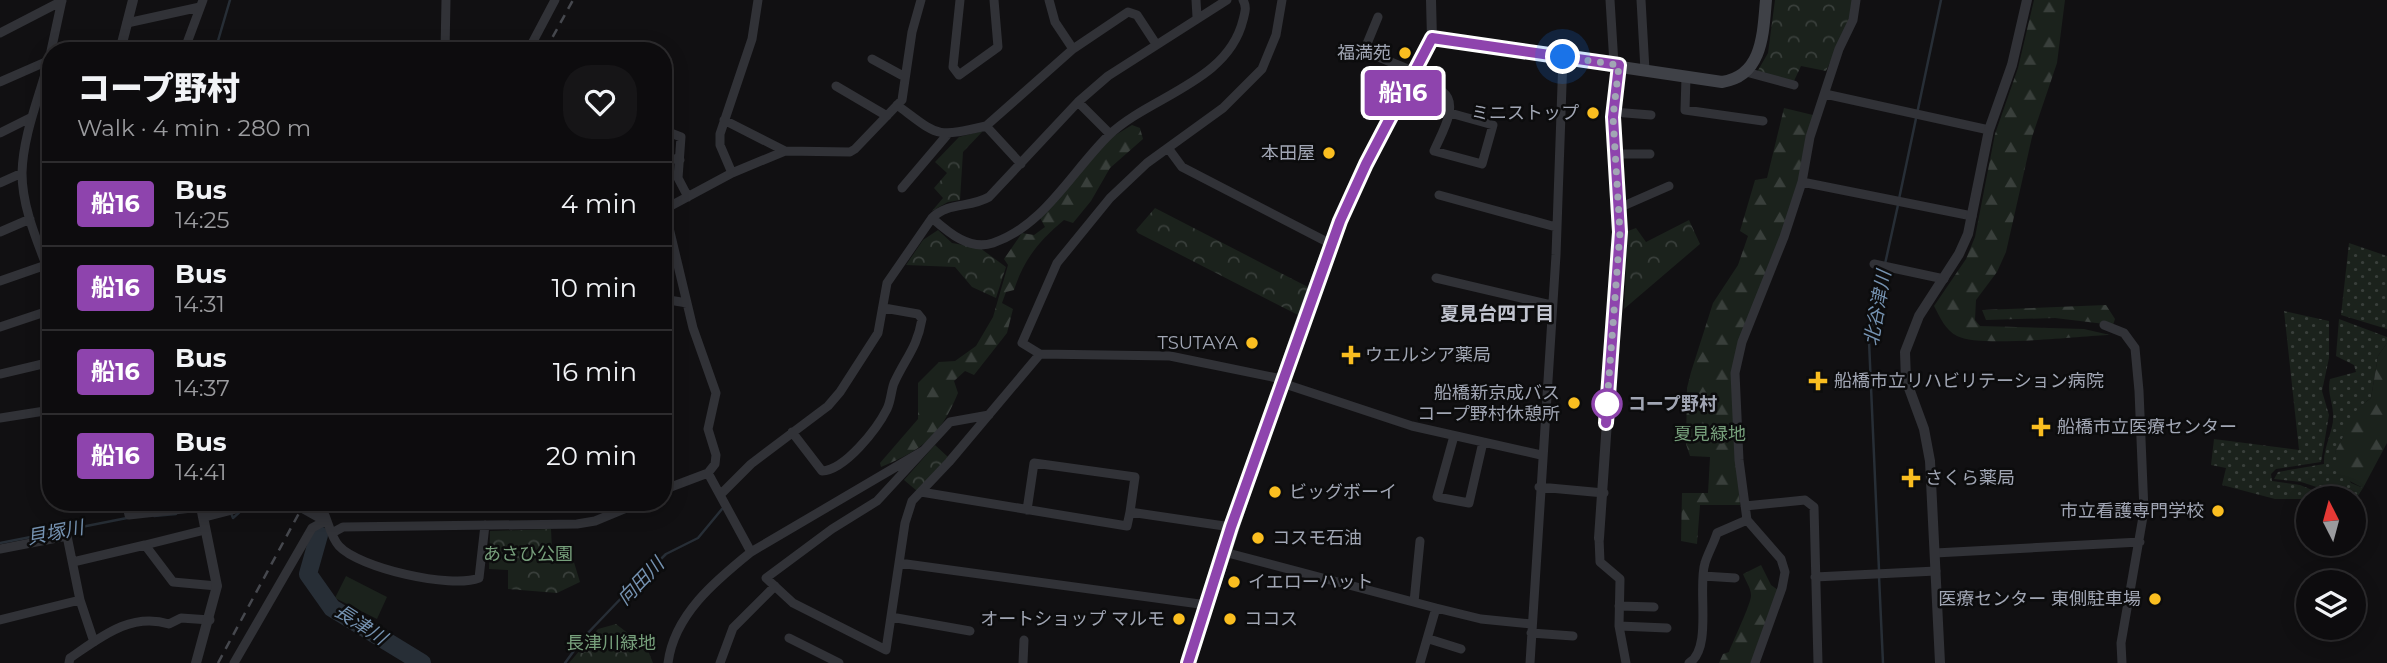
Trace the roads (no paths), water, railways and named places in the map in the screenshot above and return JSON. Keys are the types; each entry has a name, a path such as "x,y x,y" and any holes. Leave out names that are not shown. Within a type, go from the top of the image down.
{"main road":[{"path":"1188,663 1231,527 1331,244 1360,176 1432,38 1722,82 1746,72 1761,45 1766,0"}],"street":[{"path":"0,33 62,0"},
{"path":"53,42 62,0"},
{"path":"122,42 132,0"},
{"path":"445,42 446,0"},
{"path":"533,42 555,0"},
{"path":"732,173 720,145 724,120 752,39 758,0"},
{"path":"672,206 732,173 785,151 850,152 902,100 912,32 921,0"},
{"path":"960,0 953,67 959,75 998,47 995,0"},
{"path":"1049,0 1055,22 1073,49"},
{"path":"1196,0 1197,17"},
{"path":"720,495 751,464 828,406 840,392 878,334 887,283 941,209 980,202 989,197 1079,102 1108,76 1227,0"},
{"path":"932,218 954,237 982,245 992,243 1025,223 1058,195 1110,134 1201,75 1225,54 1241,30 1247,6 1243,0"},
{"path":"1282,0 1276,35 1262,69 1223,108 1128,179 1057,263 1022,343 1040,354 1170,356 1282,382 1391,420 1541,455"},
{"path":"1431,0 1432,38"},
{"path":"1610,0 1616,65 1614,154 1621,207 1599,538 1600,562 1620,579 1619,626 1626,663"},
{"path":"1641,0 1645,70"},
{"path":"1755,663 1782,588 1785,572 1781,559 1747,520 1735,373 1742,342 1784,237 1802,182 1810,137 1839,49 1853,20 1856,0"},
{"path":"1940,663 1927,445 1909,391 1905,352 1919,316 1959,254 1972,216 1989,130 2012,65 2027,0"},
{"path":"127,23 201,4"},
{"path":"187,42 201,4"},
{"path":"897,105 936,132 947,135 986,126 1073,49 1128,12 1137,15 1156,44"},
{"path":"1378,17 1364,51 1443,92 1449,101 1450,113 1434,151 1482,164 1493,125 1450,113"},
{"path":"1530,663 1556,228 1563,57"},
{"path":"0,82 42,59"},
{"path":"872,59 905,76"},
{"path":"1746,72 1794,85"},
{"path":"1686,78 1685,110 1763,121"},
{"path":"42,83 32,117 22,173 30,219 42,249"},
{"path":"836,86 887,116"},
{"path":"1825,94 1989,130"},
{"path":"1079,102 1110,134"},
{"path":"1614,111 1651,115"},
{"path":"0,133 32,117"},
{"path":"724,120 785,151"},
{"path":"986,126 1021,164"},
{"path":"672,134 681,137 678,178 688,197"},
{"path":"902,188 947,135"},
{"path":"1168,148 1182,167 1331,244"},
{"path":"1614,154 1650,154"},
{"path":"672,159 680,160"},
{"path":"0,183 22,173"},
{"path":"1802,182 1972,216"},
{"path":"1621,207 1669,186"},
{"path":"1439,195 1556,228"},
{"path":"0,232 30,219"},
{"path":"672,243 687,303 716,393 708,429 716,455 715,464 708,473 672,486"},
{"path":"1882,265 1944,279"},
{"path":"0,281 42,268"},
{"path":"1436,278 1551,305"},
{"path":"672,300 687,303"},
{"path":"792,432 822,471 830,470 859,448 876,427 888,407 893,386 916,347 922,318 918,314 884,308"},
{"path":"0,327 42,313"},
{"path":"2104,325 2124,333 2136,348 2144,511 2121,643 2122,663"},
{"path":"989,415 950,422 877,501 832,529 766,578 793,603 886,650 899,563 912,501 989,415 1040,354"},
{"path":"0,374 42,364"},
{"path":"0,418 42,411"},
{"path":"1454,436 1437,497 1469,503 1483,442"},
{"path":"668,663 678,630 691,608 751,552 915,453 925,451"},
{"path":"921,492 1027,510 1127,526 1135,477 1034,463 1027,510"},
{"path":"708,473 751,552"},
{"path":"1539,487 1604,493"},
{"path":"1745,506 1804,500 1814,507 1818,663"},
{"path":"128,511 129,515 177,511"},
{"path":"196,663 210,620 217,586 201,511"},
{"path":"307,511 325,521"},
{"path":"321,511 338,545 374,564 430,579 475,580 481,572 485,525"},
{"path":"332,533 343,527 595,521 620,511"},
{"path":"1130,512 1231,527"},
{"path":"1689,663 1700,647 1703,576 1717,533 1747,520"},
{"path":"234,663 312,527 325,521"},
{"path":"72,562 205,530"},
{"path":"0,549 67,536 80,600 94,642"},
{"path":"1414,602 1420,541"},
{"path":"1935,552 2140,542"},
{"path":"145,545 173,582 217,586"},
{"path":"1224,552 1481,619 1573,636"},
{"path":"899,563 1207,605"},
{"path":"1815,577 1936,571"},
{"path":"1703,576 1735,578"},
{"path":"720,663 733,628 775,586"},
{"path":"0,620 80,600"},
{"path":"1619,606 1654,607"},
{"path":"1420,663 1436,608"},
{"path":"891,617 970,631"},
{"path":"69,663 70,658 125,624 153,619 169,624 181,618 210,620"},
{"path":"1619,626 1667,628"},
{"path":"789,638 833,662"},
{"path":"1429,639 1461,649"},
{"path":"1023,663 1024,640"}],"waterway":[{"name":"長津川","path":"218,42 230,0"},
{"name":"北谷津川","path":"1899,199 1941,0"},
{"name":"北谷津川","path":"1885,264 1898,205"},
{"name":"北谷津川","path":"1879,570 1869,341 1884,270"},
{"name":"向田川","path":"565,663 584,637 628,591 666,554 698,538 722,509"},
{"name":"長津川","path":"231,513 233,518 241,511"},
{"name":"貝塚川","path":"154,516 176,514"},
{"name":"貝塚川","path":"0,543 127,518"},
{"name":"長津川","path":"319,535 308,574 332,608 422,663"},
{"name":"北谷津川","path":"1879,576 1883,663"}],"railway":[{"path":"550,42 573,0"},
{"path":"218,663 300,511"}],"place":[{"name":"福満苑","path":"1405,53"},
{"name":"ミニストップ","path":"1593,113"},
{"name":"本田屋","path":"1329,153"},
{"name":"TSUTAYA","path":"1252,343"},
{"name":"ウエルシア薬局","path":"1351,355"},
{"name":"船橋市立リハビリテーション病院","path":"1818,381"},
{"name":"船橋新京成バス コープ野村休憩所","path":"1574,403"},
{"name":"コープ野村","path":"1607,404"},
{"name":"船橋市立医療センター","path":"2041,427"},
{"name":"さくら薬局","path":"1911,478"},
{"name":"ビッグボーイ","path":"1275,492"},
{"name":"市立看護専門学校","path":"2218,511"},
{"name":"コスモ石油","path":"1258,538"},
{"name":"イエローハット","path":"1234,582"},
{"name":"医療センター 東側駐車場","path":"2155,599"},
{"name":"オートショップ マルモ","path":"1179,619"},
{"name":"ココス","path":"1230,619"}],"district":[{"name":"夏見台四丁目","path":"1497,313"}],"park label":[{"name":"夏見緑地","path":"1710,434"},
{"name":"あさひ公園","path":"528,554"},
{"name":"長津川緑地","path":"611,643"}]}
